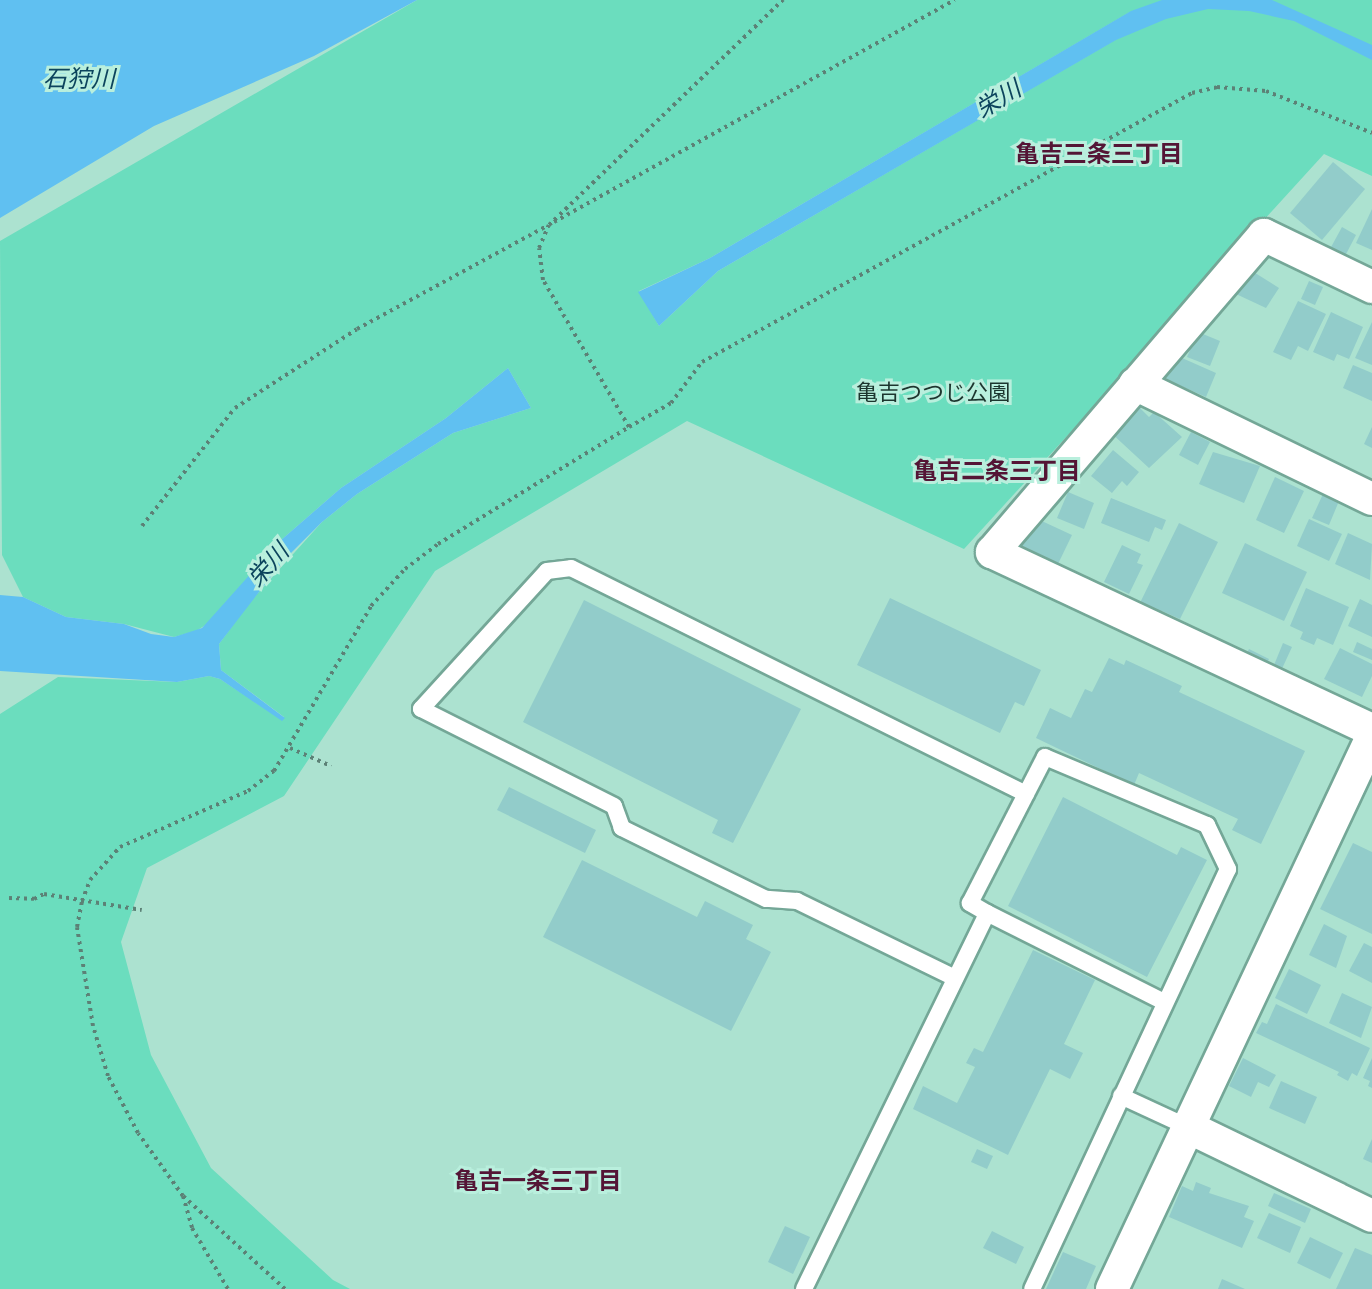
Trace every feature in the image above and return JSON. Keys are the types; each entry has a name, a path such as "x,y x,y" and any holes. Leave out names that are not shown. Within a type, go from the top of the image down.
{"street":[{"path":"1372,287 1264,235 992,552 1372,730"},
{"path":"1135,384 1372,500"},
{"path":"1112,1289 1372,736"},
{"path":"1188,1127 1372,1216"}],"lane":[{"path":"955,978 797,901 766,899 622,828 614,806 421,709 547,571 571,568 1026,794"},
{"path":"1032,1289 1228,869 1207,825 1045,757 970,903 1164,1002"},
{"path":"804,1289 987,913"},
{"path":"1121,1096 1188,1127"}],"path":[{"path":"627,428 543,280 538,248 549,225 783,0"},
{"path":"142,526 235,408 357,329 955,0"},
{"path":"285,1289 183,1196 138,1133 108,1076 93,1026 77,927 82,901 90,880 120,847 248,791 274,771 290,748 347,644 371,606 405,569 438,544 671,403 702,362 1192,93 1217,87 1266,91 1372,133"},
{"path":"290,748 331,766"},
{"path":"9,898 34,899 45,894 142,910"},
{"path":"183,1196 192,1228 228,1289"}],"green space":[{"name":"亀吉つつじ公園","path":"417,0 1372,0 1372,176 1324,154 964,549 687,421 435,571 284,796 147,868 121,942 151,1055 211,1168 333,1280 350,1289 0,1289 0,714 58,677 177,682 209,676 220,679 282,720 284,717 221,670 219,644 250,602 322,522 357,494 453,433 531,408 508,368 446,418 341,488 280,541 212,621 196,631 174,637 124,624 66,617 23,597 2,555 0,241","holes":["1130,12 1115,40 718,271 659,326 639,291 710,258"]}],"water":[{"name":"石狩川","path":"0,0 417,0 314,56 154,126 0,218"},
{"name":"栄川","path":"1162,0 1272,0 1372,45 1372,60 1294,21 1249,11 1208,9 1166,19 1116,40 718,271 659,326 638,292 710,258 1131,11"},
{"name":"栄川","path":"508,368 531,408 453,433 357,494 322,522 283,561 219,644 221,670 285,718 282,721 220,679 209,676 177,682 0,671 0,595 23,597 66,617 124,624 151,634 174,637 202,628 280,541 341,488 446,418"}],"building":[{"path":"1333,162 1365,189 1322,240 1290,213"},
{"path":"1372,209 1372,250 1356,243"},
{"path":"1342,227 1356,235 1345,256 1330,249"},
{"path":"1252,271 1279,288 1266,308 1236,294"},
{"path":"1309,281 1323,287 1315,305 1301,299"},
{"path":"1298,301 1326,314 1308,351 1298,346 1291,360 1273,352"},
{"path":"1331,312 1363,327 1349,359 1337,354 1334,361 1313,352"},
{"path":"1372,322 1372,365 1355,358"},
{"path":"1198,332 1220,341 1210,366 1187,357"},
{"path":"1173,354 1216,373 1206,397 1163,378"},
{"path":"1353,365 1372,373 1372,401 1343,388"},
{"path":"1139,407 1149,417 1154,412 1182,437 1149,468 1109,431 1130,408 1134,412"},
{"path":"1372,427 1372,448 1364,444"},
{"path":"1191,432 1210,442 1198,465 1179,455"},
{"path":"1113,450 1139,472 1127,486 1122,481 1112,493 1091,476"},
{"path":"1213,452 1260,466 1244,503 1199,484"},
{"path":"1275,477 1304,491 1284,533 1256,520"},
{"path":"1068,492 1094,503 1084,529 1057,518"},
{"path":"1323,494 1339,501 1329,525 1312,518"},
{"path":"1111,498 1166,520 1162,530 1155,527 1149,542 1101,523"},
{"path":"1031,516 1072,535 1057,566 1017,547"},
{"path":"1309,519 1342,534 1329,561 1297,546"},
{"path":"1179,523 1218,542 1180,619 1162,611 1159,617 1138,607"},
{"path":"1348,533 1372,544 1370,580 1335,564"},
{"path":"1245,543 1307,572 1284,621 1222,593"},
{"path":"1122,545 1141,554 1137,563 1143,565 1129,594 1104,582"},
{"path":"1306,588 1349,607 1333,645 1317,638 1314,645 1300,639 1303,632 1290,626"},
{"path":"890,598 1041,670 1024,706 1015,702 1000,733 857,665"},
{"path":"1360,599 1372,605 1372,637 1348,626"},
{"path":"584,600 801,709 733,843 712,833 718,820 523,722"},
{"path":"1357,642 1372,649 1372,660 1353,652"},
{"path":"1283,643 1292,647 1280,673 1272,670"},
{"path":"1340,648 1372,664 1372,676 1362,697 1324,679"},
{"path":"1249,649 1269,659 1265,667 1245,657"},
{"path":"1109,658 1124,665 1126,660 1182,686 1179,692 1305,751 1261,844 1232,830 1238,819 1139,773 1134,785 1036,738 1050,708 1071,718 1085,689 1092,692"},
{"path":"509,787 596,830 585,853 497,810"},
{"path":"1063,797 1177,855 1181,847 1207,860 1147,977 1008,906"},
{"path":"1353,843 1372,852 1372,934 1320,909"},
{"path":"582,860 697,917 705,901 753,925 746,939 771,952 731,1031 543,937"},
{"path":"1324,924 1347,936 1336,968 1309,955"},
{"path":"1364,943 1372,947 1372,983 1349,971"},
{"path":"1033,950 1095,980 1064,1044 1083,1053 1070,1079 1050,1069 1008,1155 913,1109 923,1086 957,1103 975,1067 966,1063 974,1048 983,1052"},
{"path":"1289,969 1321,985 1307,1014 1275,998"},
{"path":"1342,993 1372,1007 1361,1038 1329,1023"},
{"path":"1276,1004 1370,1048 1357,1076 1352,1073 1348,1081 1337,1075 1339,1072 1256,1033 1262,1022 1267,1024"},
{"path":"1243,1058 1276,1075 1269,1087 1258,1082 1251,1097 1229,1086"},
{"path":"1372,1058 1372,1088 1368,1086 1370,1081 1363,1078"},
{"path":"1281,1081 1317,1097 1305,1124 1269,1108"},
{"path":"1372,1139 1372,1163 1363,1159"},
{"path":"977,1149 993,1156 987,1169 971,1162"},
{"path":"1196,1182 1211,1188 1209,1193 1249,1206 1244,1217 1254,1221 1242,1248 1169,1217 1182,1186 1193,1191"},
{"path":"1274,1193 1311,1209 1305,1223 1268,1206"},
{"path":"1269,1213 1301,1227 1290,1253 1257,1238"},
{"path":"785,1226 810,1237 793,1274 768,1262"},
{"path":"992,1231 1024,1247 1016,1264 983,1248"},
{"path":"1310,1237 1343,1253 1330,1279 1297,1263"},
{"path":"1355,1248 1372,1255 1372,1289 1336,1289"},
{"path":"1063,1252 1096,1266 1086,1289 1046,1289"},
{"path":"1222,1279 1245,1289 1218,1289"}],"district":[{"name":"亀吉三条三丁目","path":"1099,154"},
{"name":"亀吉二条三丁目","path":"997,471"},
{"name":"亀吉一条三丁目","path":"538,1181"}]}
